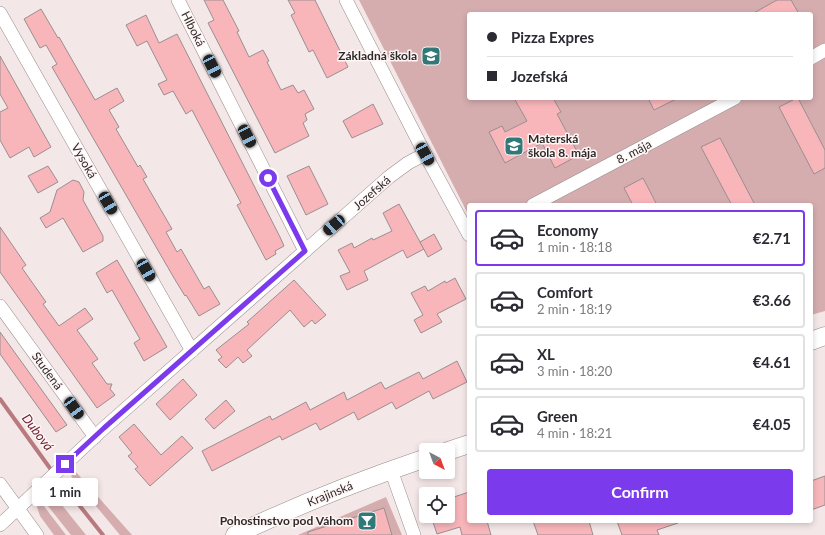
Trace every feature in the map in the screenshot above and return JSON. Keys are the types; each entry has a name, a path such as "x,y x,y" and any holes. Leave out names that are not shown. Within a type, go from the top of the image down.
{"main road":[{"path":"813,340 825,336"},
{"path":"455,449 467,445"},
{"name":"Krajinská","path":"235,535 288,511 419,460"}],"street":[{"name":"Hlboká","path":"178,0 305,251"},
{"path":"346,0 425,154 467,231"},
{"name":"Vysoká","path":"0,13 192,351"},
{"path":"813,57 825,50"},
{"name":"8. mája","path":"537,203 731,100"},
{"name":"Jozefská","path":"0,525 95,437 389,177 408,163 425,154"},
{"name":"Studená","path":"0,306 95,437"},
{"path":"391,470 414,535"},
{"path":"0,484 37,535"}],"shaded area":[{"path":"359,0 825,0 825,311 813,314 813,203 467,203 467,212"},
{"path":"76,472 132,535 120,535 71,476"},
{"path":"53,494 86,535 71,535 44,501"},
{"path":"386,497 402,535 298,535"},
{"path":"40,501 66,535 54,535 40,516 37,507"}],"building":[{"path":"204,0 223,0 239,31 237,32 249,57 263,50 269,61 267,62 281,90 293,85 298,93 304,90 314,109 305,114 307,120 303,123 309,136 275,153 208,23 214,20"},
{"path":"288,0 315,0 348,67 327,78 313,50 309,52 291,15 295,13"},
{"path":"777,0 791,0 798,12 756,12"},
{"path":"41,9 95,100 117,88 124,101 109,110 119,127 116,129 138,167 140,165 147,177 143,179 172,229 166,232 177,252 181,249 204,289 209,286 220,304 199,316 174,278 52,67 57,64 46,45 40,48 24,19"},
{"path":"146,15 159,43 177,34 280,237 284,246 275,251 276,254 266,260 237,205 241,203 192,110 186,114 173,91 164,95 158,84 167,80 147,41 137,46 126,25"},
{"path":"0,56 51,147 34,157 29,147 10,158 0,140 0,112 8,108 0,94"},
{"path":"515,100 554,100 561,112 557,114 579,155 555,168 542,143 505,163 489,132 502,126 505,132 527,121"},
{"path":"649,100 674,100 654,110"},
{"path":"793,100 799,100 825,150 825,168 814,174 779,107"},
{"path":"373,104 383,124 352,138 343,121"},
{"path":"720,138 754,203 731,203 701,147"},
{"path":"48,166 58,182 38,193 28,176"},
{"path":"309,166 328,204 306,215 287,176"},
{"path":"643,178 656,203 632,203 624,188"},
{"path":"73,180 79,182 84,192 83,200 103,236 103,241 83,252 63,218 46,228 40,218 50,212 57,190"},
{"path":"399,204 424,249 407,258 403,250 364,271 368,280 347,290 340,276 350,272 338,250 352,243 354,248 372,238 373,240 392,231 383,213"},
{"path":"0,227 26,265 22,268 46,302 43,304 59,326 85,308 93,319 77,330 98,359 92,363 107,384 112,384 110,389 115,395 97,408 0,272"},
{"path":"434,234 442,249 428,257 420,242"},
{"path":"117,260 167,347 144,361 134,343 140,339 112,290 107,293 96,273"},
{"path":"455,278 466,299 437,314 442,322 421,333 414,320 423,315 411,293 425,286 428,291 445,281 446,283"},
{"path":"294,280 326,315 315,324 312,320 304,327 290,310 247,350 252,356 243,363 238,357 226,368 218,360 222,357 216,350 249,324 247,322"},
{"path":"0,332 67,425 56,432 0,354"},
{"path":"457,361 467,382 433,399 429,391 396,409 392,402 358,420 354,412 320,430 316,423 282,440 280,436 212,471 202,451 270,416 272,420 306,402 310,410 344,392 347,400 381,382 385,389 419,372 423,379"},
{"path":"183,379 197,395 170,420 156,404"},
{"path":"226,400 235,411 214,429 205,419"},
{"path":"134,424 161,455 182,436 193,448 150,486 135,469 138,467 128,456 132,453 119,437"},
{"path":"825,476 825,505 813,509 813,480"},
{"path":"467,493 467,523 488,523 491,535 462,535 460,527 437,534 433,523 455,523 455,497"},
{"path":"384,508 392,535 308,535 308,532"},
{"path":"534,523 590,523 593,535 538,535"},
{"path":"618,523 678,523 657,530 659,535 622,535"}],"waterway":[{"name":"Dubová","path":"0,399 52,471 103,535"}],"place":[{"name":"Základná škola","path":"431,56"},
{"name":"Materská škola 8. mája","path":"514,146"},
{"name":"Pohostinstvo pod Váhom","path":"367,521"}],"route":[{"path":"65,464 305,251 268,178"}]}
